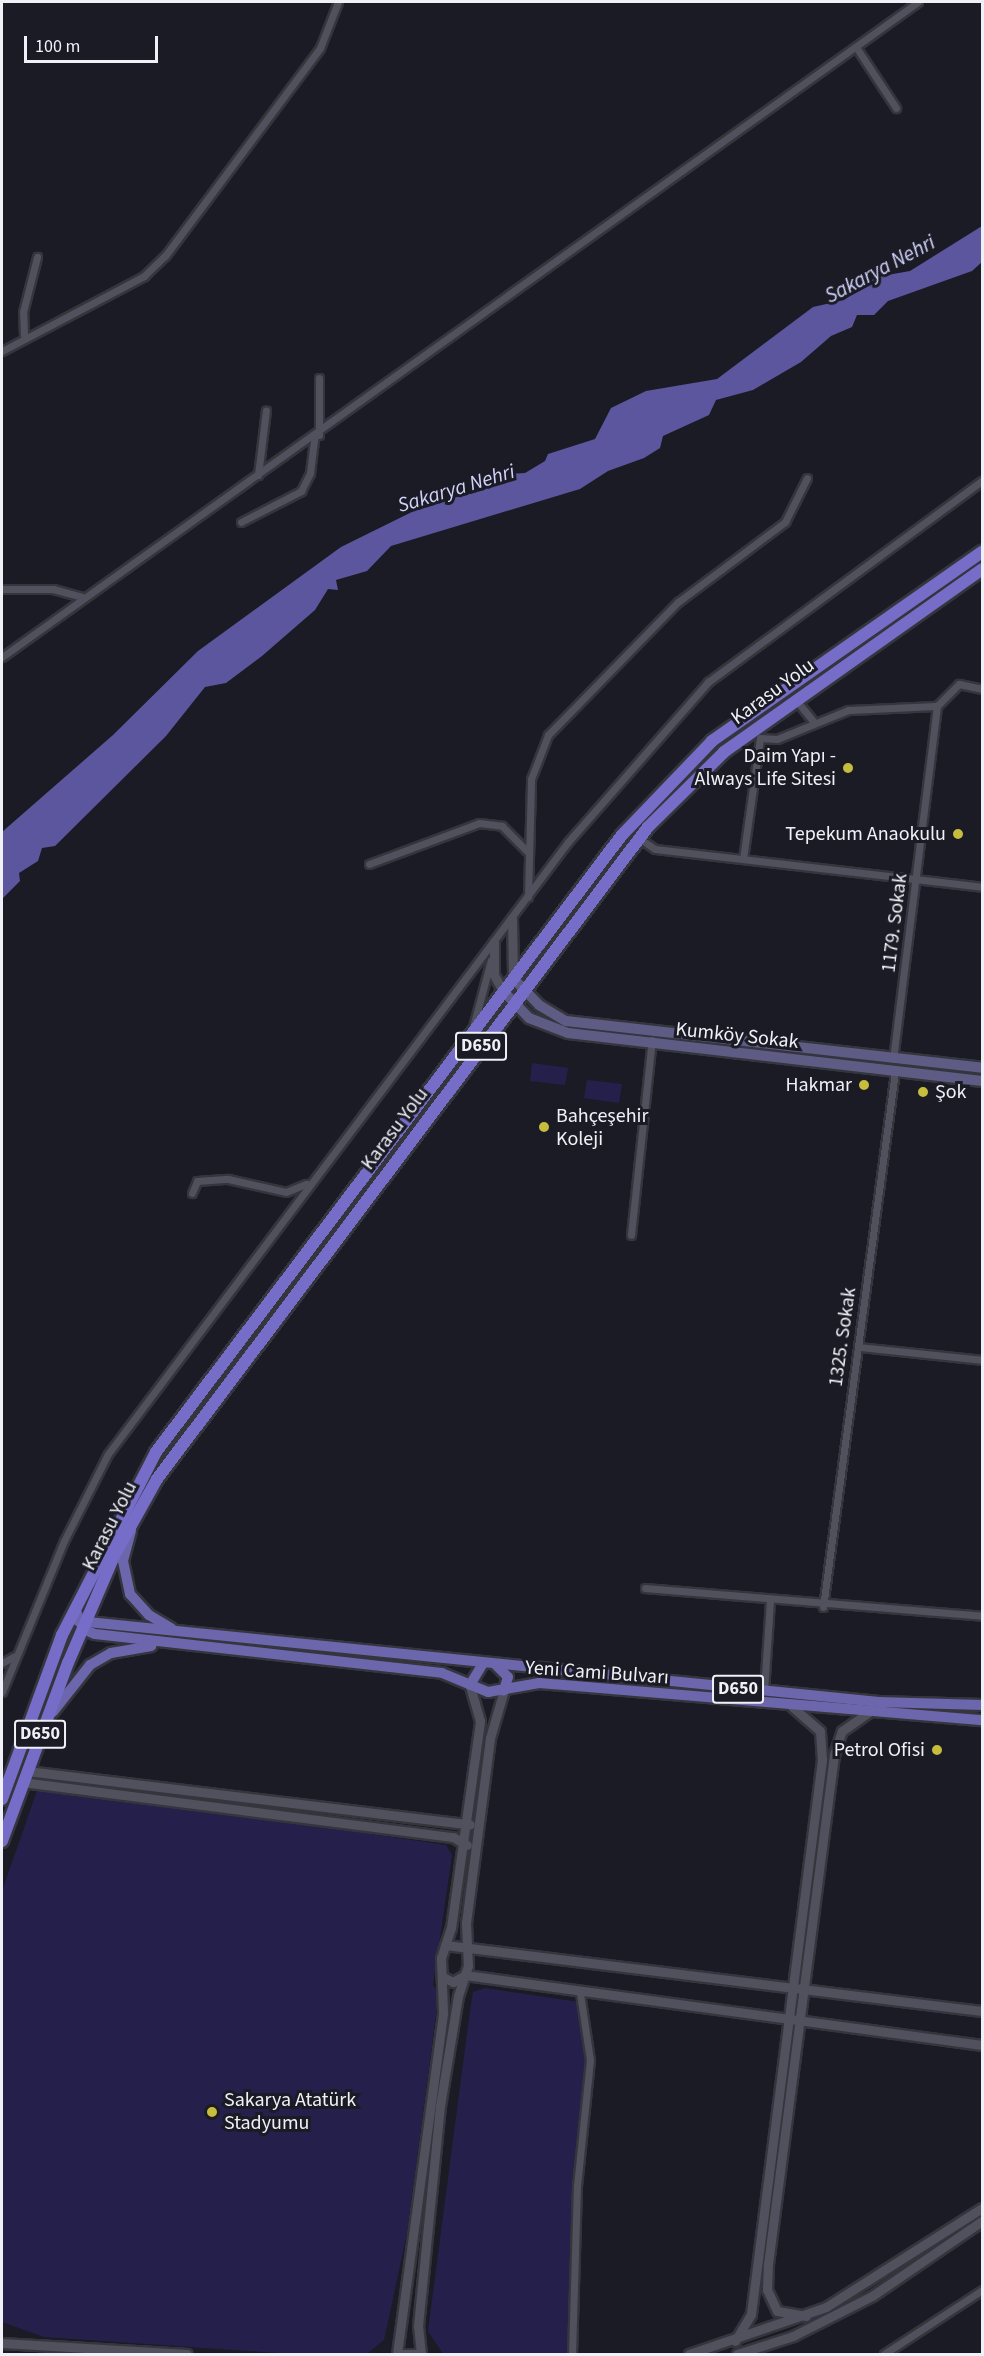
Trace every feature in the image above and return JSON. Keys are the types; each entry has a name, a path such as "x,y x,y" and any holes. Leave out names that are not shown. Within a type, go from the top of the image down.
{"highway":[{"path":"75,1608 156,1452 622,835 712,741 982,552"},
{"name":"Karasu Yolu","path":"2,1841 42,1727 82,1624 135,1515 214,1397 639,838 691,783 754,737 796,700 982,569"},
{"name":"D650","path":"2,1799 62,1635 75,1608"}],"main road":[{"name":"Kumköy Sokak","path":"513,978 522,991 566,1021 982,1068"},
{"name":"Kumköy Sokak","path":"503,991 513,1004 549,1028 651,1044 982,1081"},
{"path":"135,1515 123,1561 128,1586 149,1615 177,1631"},
{"path":"75,1608 82,1624"},
{"name":"Yeni Cami Bulvarı","path":"82,1624 177,1631 764,1691 982,1705"},
{"name":"Yeni Cami Bulvarı","path":"82,1624 184,1645 442,1673 488,1692 539,1683 792,1707 982,1720"},
{"name":"D650","path":"62,1635 82,1624"},
{"path":"42,1727 76,1679 111,1653 132,1646 184,1645"},
{"path":"471,1685 483,1663"},
{"path":"495,1664 508,1677 504,1690"}],"street":[{"path":"2,351 24,336 120,291 165,256 321,48 338,2"},
{"path":"2,657 82,597 317,436 918,2"},
{"path":"856,47 896,108"},
{"path":"24,336 23,312 37,257"},
{"path":"241,522 301,492 310,473 317,436 319,378"},
{"path":"258,475 266,410"},
{"path":"528,897 531,779 548,735 678,602 785,522 807,478"},
{"path":"2,1690 15,1655 108,1454 309,1183 568,842 708,682 982,481"},
{"path":"2,589 53,589 82,597"},
{"path":"743,859 758,753 754,737 777,739 814,722 888,705 937,706 959,684 982,690"},
{"path":"796,700 814,722"},
{"name":"1179. Sokak","path":"893,1058 937,706"},
{"path":"369,864 479,823 502,826 522,840 530,854"},
{"path":"639,838 655,849 982,887"},
{"path":"512,918 509,958 513,978"},
{"path":"470,1034 494,942"},
{"path":"491,960 503,991"},
{"path":"631,1235 653,1032"},
{"name":"1325. Sokak","path":"823,1607 896,1072"},
{"path":"192,1193 197,1180 228,1179 286,1192 309,1183"},
{"path":"859,1347 982,1360"},
{"path":"645,1588 823,1607 982,1616"},
{"path":"764,1691 770,1601"},
{"path":"2,1663 15,1655"},
{"path":"471,1685 480,1721 463,1844 445,1945 414,2259 398,2355 419,2355 418,2326 440,2106 465,1975 468,1948 466,1923 494,1713 504,1690"},
{"path":"735,2341 751,2314 824,1743 813,1720 792,1707"},
{"path":"806,2316 784,2316 767,2290 837,1740 848,1725 868,1713"},
{"path":"24,1777 478,1826"},
{"path":"24,1777 453,1837 463,1844 476,1845"},
{"path":"445,1945 794,1990 982,2010"},
{"path":"443,1977 453,1982 465,1975 580,1993 802,2018 982,2045"},
{"path":"572,2355 577,2186 590,2060 580,1993"},
{"path":"689,2355 806,2316 982,2208"},
{"path":"741,2354 793,2336 872,2296 982,2221"},
{"path":"884,2355 982,2290"},
{"path":"2,2343 97,2351 187,2355"},
{"path":"28,2355 36,2347"}],"shaded area":[{"path":"982,226 982,262 972,271 888,301 874,315 857,315 852,327 831,336 801,362 753,390 716,400 709,415 663,436 660,448 644,458 608,471 580,489 391,546 367,571 336,580 338,590 328,589 315,610 262,656 226,683 205,687 166,736 55,846 42,848 38,861 19,873 20,881 2,899 2,832 113,735 198,651 341,547 426,505 484,490 508,474 525,473 545,461 548,454 595,439 611,408 646,391 717,379 813,307 844,300 876,277 910,271"},
{"path":"532,1063 568,1068 565,1085 530,1081"},
{"path":"587,1080 622,1084 619,1103 584,1098"},
{"name":"Sakarya Atatürk Stadyumu","path":"37,1791 82,1791 446,1845 452,1855 433,1985 439,1992 407,2233 384,2340 368,2353 294,2354 44,2337 2,2322 2,1891"},
{"path":"485,1988 579,2002 588,2045 570,2354 443,2354 428,2331 473,1992"}],"place":[{"name":"Daim Yapı - Always Life Sitesi","path":"848,768"},
{"name":"Tepekum Anaokulu","path":"958,834"},
{"name":"Hakmar","path":"864,1085"},
{"name":"Şok","path":"923,1092"},
{"name":"Bahçeşehir Koleji","path":"544,1127"},
{"name":"Petrol Ofisi","path":"937,1750"},
{"name":"Sakarya Atatürk Stadyumu","path":"212,2112"}],"water label":[{"name":"Sakarya Nehri","path":"880,269"},
{"name":"Sakarya Nehri","path":"456,488"}]}
